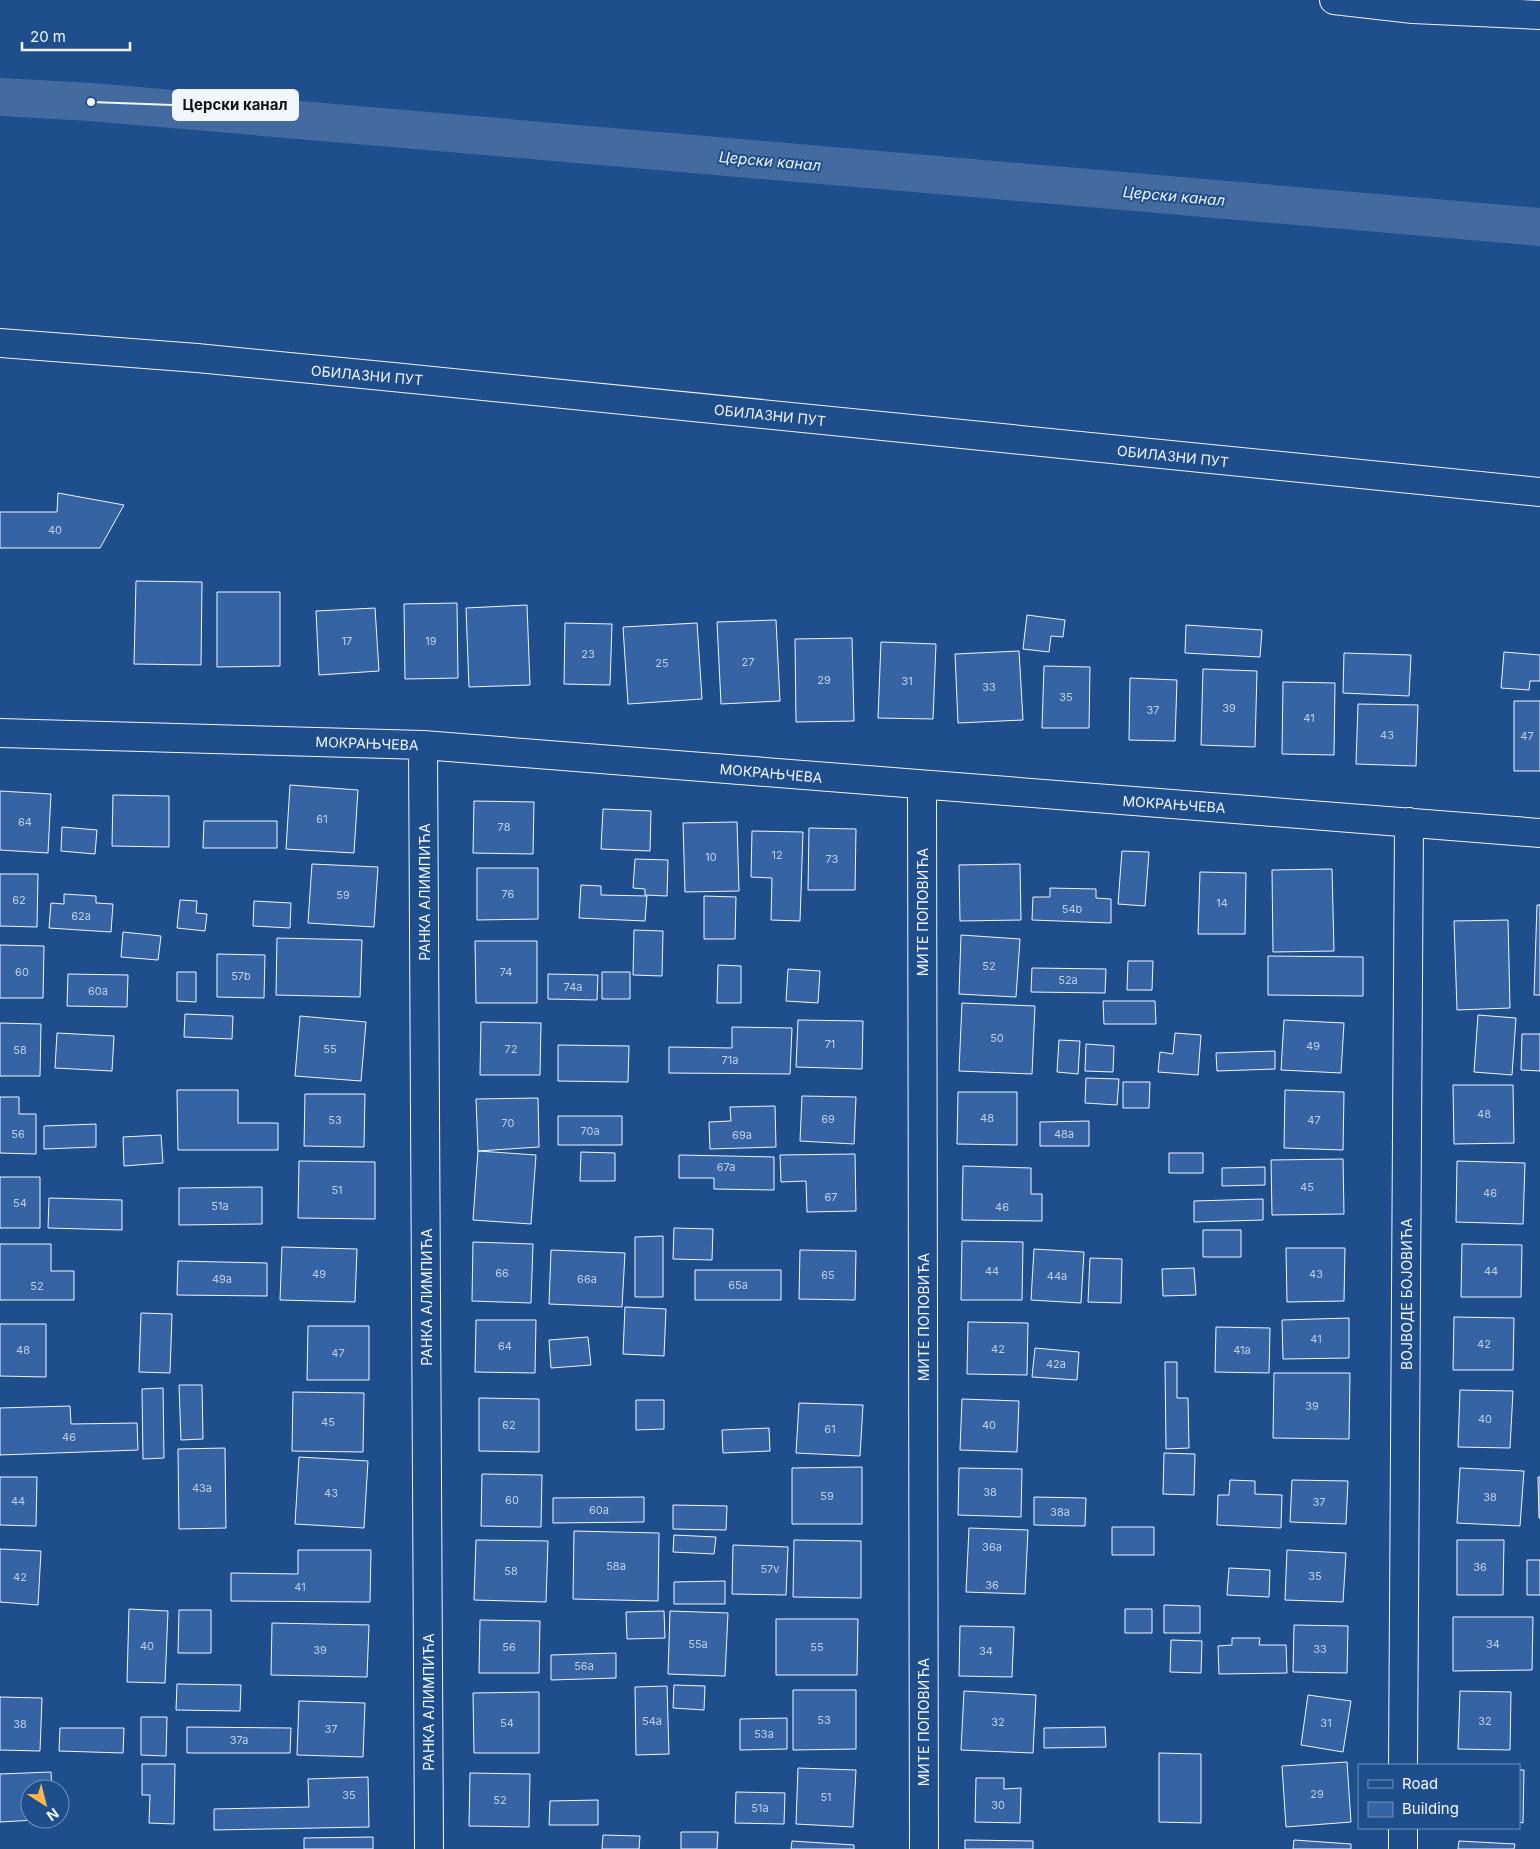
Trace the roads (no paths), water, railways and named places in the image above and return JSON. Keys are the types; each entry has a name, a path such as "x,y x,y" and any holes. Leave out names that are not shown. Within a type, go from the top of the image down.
{"street":[{"path":"1334,0 1413,10 1540,15"},
{"name":"ОБИЛАЗНИ ПУТ","path":"0,343 197,358 1540,492"},
{"name":"МОКРАЊЧЕВА","path":"0,733 422,745 1540,833"},
{"name":"РАНКА АЛИМПИЋА","path":"422,745 429,1849"},
{"name":"МИТЕ ПОПОВИЋА","path":"922,785 924,1849"},
{"name":"ВОЈВОДЕ БОЈОВИЋА","path":"1404,1764 1409,822"},
{"path":"1403,1829 1403,1849"}],"waterway":[{"name":"Церски канал","path":"0,97 91,102 1540,227"}],"place":[{"name":"Церски канал","path":"91,102"}]}
